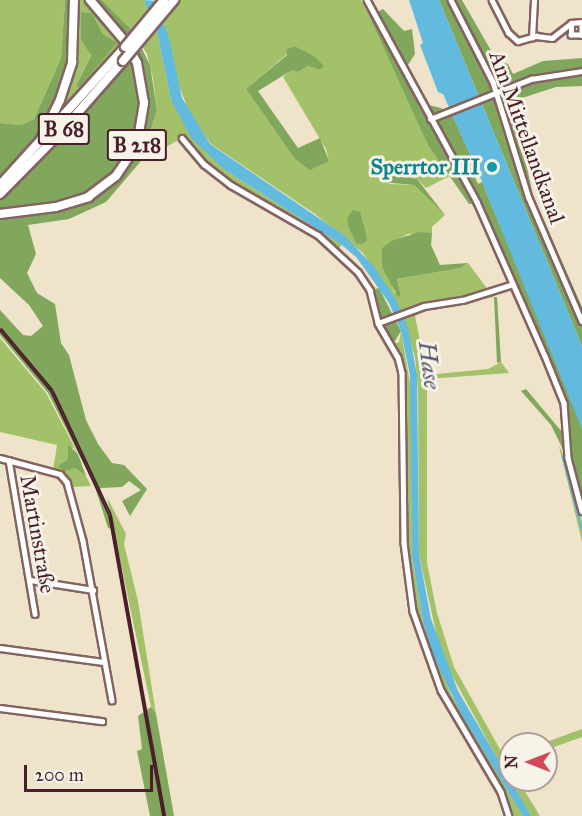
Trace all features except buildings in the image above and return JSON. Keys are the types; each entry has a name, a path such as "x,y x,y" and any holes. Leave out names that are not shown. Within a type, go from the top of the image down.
{"highway":[{"path":"35,149 69,75 74,47 74,0"},
{"name":"B 218","path":"0,214 56,207 87,197 116,176 136,145 144,103 137,63 90,0"},
{"name":"B 68","path":"0,194 59,134 121,58 164,0"},
{"name":"B 68","path":"0,185 174,0"}],"street":[{"path":"367,0 468,185 564,403 567,458 582,511"},
{"name":"Am Mittellandkanal","path":"451,0 497,92 529,198 582,321"},
{"path":"492,0 513,38 525,41 532,38 552,38 571,25"},
{"path":"532,38 534,0"},
{"path":"430,119 531,79 582,71"},
{"path":"182,138 204,164 231,185 318,235 365,280 378,323 398,357 402,373 404,543 413,611 441,690 501,792 509,816"},
{"path":"378,323 392,320 409,312 513,284"},
{"path":"0,458 60,474 68,486 93,591 103,662 112,700"},
{"name":"Martinstraße","path":"9,460 35,614"},
{"path":"30,580 93,591"},
{"path":"0,648 103,662"},
{"path":"0,708 102,721"}],"green space":[{"path":"0,0 65,0 61,58 34,119 21,125 0,123"},
{"path":"65,0 74,0 72,62 35,149 0,185 0,123 21,125 34,119 61,58"},
{"path":"74,0 90,0 128,45 54,129","holes":["81,12 92,13 103,34 116,43 79,88 76,86 91,54 81,40"]},
{"path":"90,0 102,0 133,31 150,65 157,110 141,161 106,202 69,219 28,225 36,254 27,273 37,293 55,304 61,343 69,355 86,420 98,444 112,463 124,465 147,489 130,516 122,501 141,490 129,481 122,487 100,488 113,529 108,528 94,484 48,393 0,335 0,310 23,335 31,336 43,326 29,305 0,278 0,194 131,51"},
{"path":"102,0 144,0 157,32 171,100 225,170 342,245 336,251 318,235 231,185 204,164 182,138 141,161 157,110 153,78 147,54 133,31"},
{"path":"179,0 361,0 392,60 428,145 452,175 426,188 417,179 395,175 381,179 390,184 414,185 445,215 432,227 432,233 408,234 382,248 394,292 401,296 397,279 461,268 468,263 489,291 426,302 402,313 363,253 315,214 211,144 190,115 176,77 163,19","holes":["295,46 314,56 320,70 308,66 298,72 292,69 283,77 326,149 329,161 294,158 246,89 287,54 286,49"]},
{"path":"362,0 374,14 383,9 404,31 412,29 415,54 404,71 420,103 441,108 445,114 451,112 474,163 470,166 478,184 482,182 577,411 582,429 582,497 575,474 551,425 521,391 526,389 562,432 568,434 564,396 546,354 479,203 469,204 428,145"},
{"path":"439,0 462,0 497,61 508,64 513,74 543,61 582,58 582,86 556,87 513,101 533,196 582,307 582,346"},
{"path":"81,12 92,13 103,34 117,43 79,88 76,86 91,55 81,40"},
{"path":"295,46 314,56 324,66 320,70 308,66 298,72 292,70 258,91 298,148 320,138 329,161 310,170 294,158 246,89 287,55 286,49"},
{"path":"395,175 417,179 445,215 414,185 381,182 386,176"},
{"path":"353,210 360,212 366,233 367,241 362,244 356,243 349,228 347,218"},
{"path":"419,232 432,233 431,245 440,265 468,263 461,268 397,279 401,296 398,297 382,267 382,248 391,241"},
{"path":"379,288 401,331 392,346 380,328 370,290"},
{"path":"491,294 494,297 432,308 415,316 427,375 488,369 501,362 509,373 427,379 427,563 437,613 454,667 498,746 498,760 441,655 419,555 418,388 415,358 403,317 429,305"},
{"path":"494,297 497,297 501,362 497,363"},
{"path":"401,331 411,389 412,556 423,621 451,694 498,774 498,784 443,689 415,610 405,517 405,391 402,359 394,344 399,342"},
{"path":"0,338 46,393 78,454 73,447 68,459 59,466 75,468 86,476 91,486 72,487 64,473 53,470 57,445 0,432"},
{"path":"68,445 78,454 86,476 75,468 64,471 58,466 68,459"},
{"path":"559,446 566,459 582,521 582,542"},
{"path":"107,497 126,534 124,544 138,601 156,714 151,707"},
{"path":"151,707 156,714 174,816 150,816 137,751 142,749 138,716"},
{"path":"582,729 582,737 558,746 558,738"},
{"path":"502,792 509,792 523,816 511,816"},
{"path":"516,792 525,792 540,816 531,816"}],"water":[{"path":"144,0 156,1 170,42 182,98 210,144 345,236 375,268 396,300 408,328 417,375 419,555 431,619 458,691 498,759 498,775 463,717 434,658 423,621 412,556 410,375 401,331 389,303 357,258 342,245 225,170 192,139 171,100 157,32"},
{"path":"409,0 439,0 582,346 582,429 480,177 443,94 438,92 420,45 423,43"},
{"path":"508,792 517,792 531,816 523,816"}],"waterway":[{"path":"563,457 582,529"}],"railway":[{"path":"0,329 52,391 110,515 164,816"}],"place":[{"name":"Sperrtor III","path":"492,167"}],"water label":[{"name":"Hase","path":"429,365"}]}
